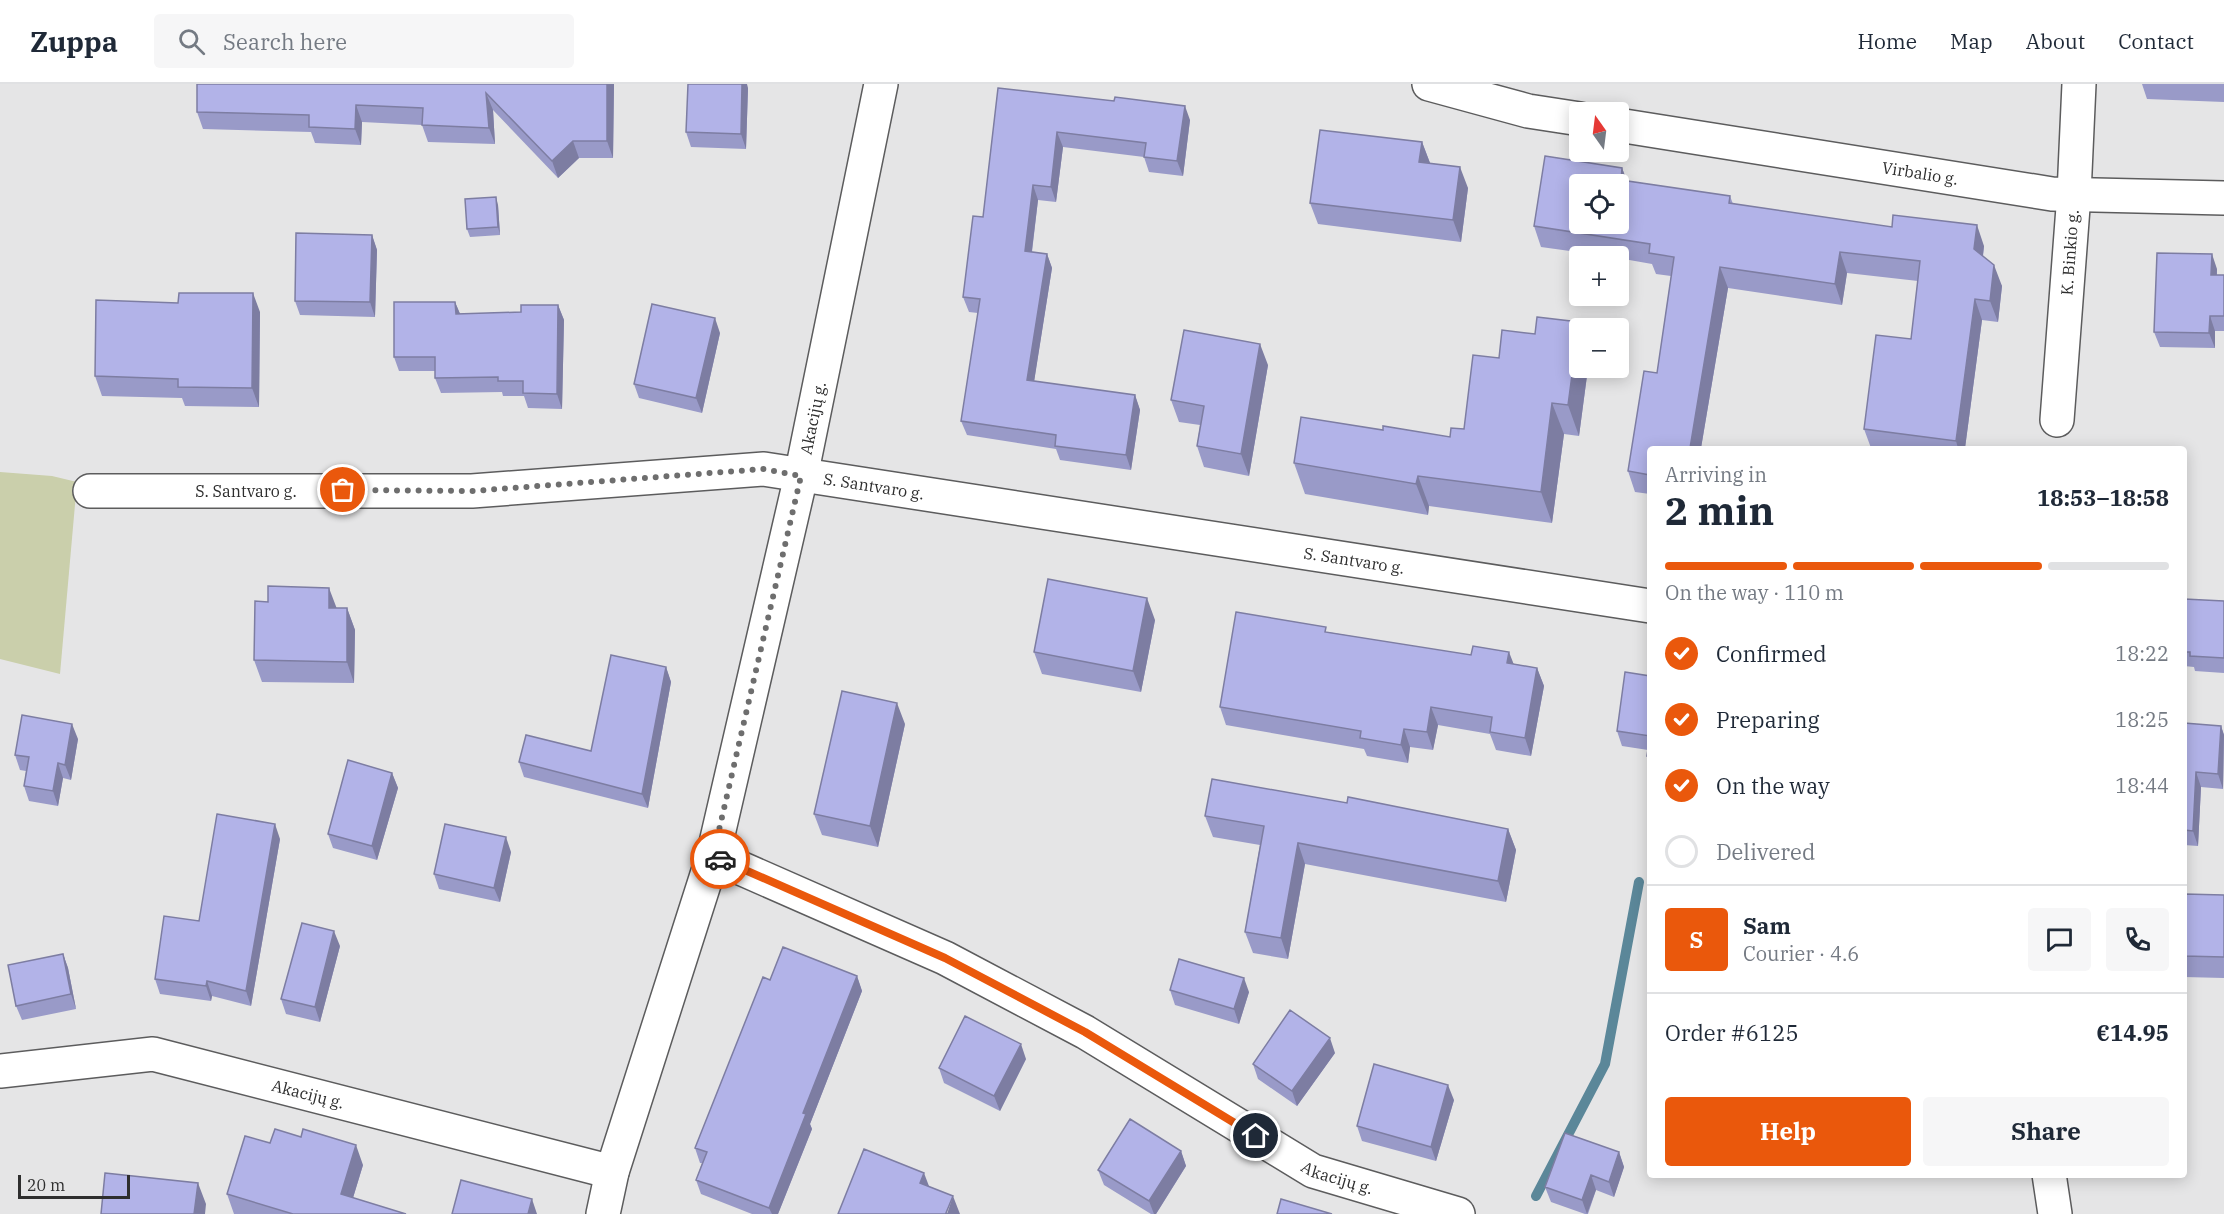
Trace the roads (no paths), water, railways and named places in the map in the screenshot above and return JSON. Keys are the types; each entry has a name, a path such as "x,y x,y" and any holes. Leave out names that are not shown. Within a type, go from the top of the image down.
{"street":[{"name":"Akacijų g.","path":"603,1214 612,1172 713,856 801,476 881,84"},
{"path":"1429,84 1528,111 1569,117"},
{"name":"K. Binkio g.","path":"2057,420 2074,194 2079,84"},
{"name":"Virbalio g.","path":"1629,127 2052,194 2224,198"},
{"name":"S. Santvaro g.","path":"90,491 472,491 764,469 1647,606"},
{"name":"Akacijų g.","path":"713,856 945,958 1085,1032 1313,1171 1458,1214"},
{"name":"Akacijų g.","path":"0,1071 153,1054 612,1172"},
{"path":"2050,1178 2055,1214"}],"waterway":[{"path":"1536,1196 1605,1064 1639,882"}]}
